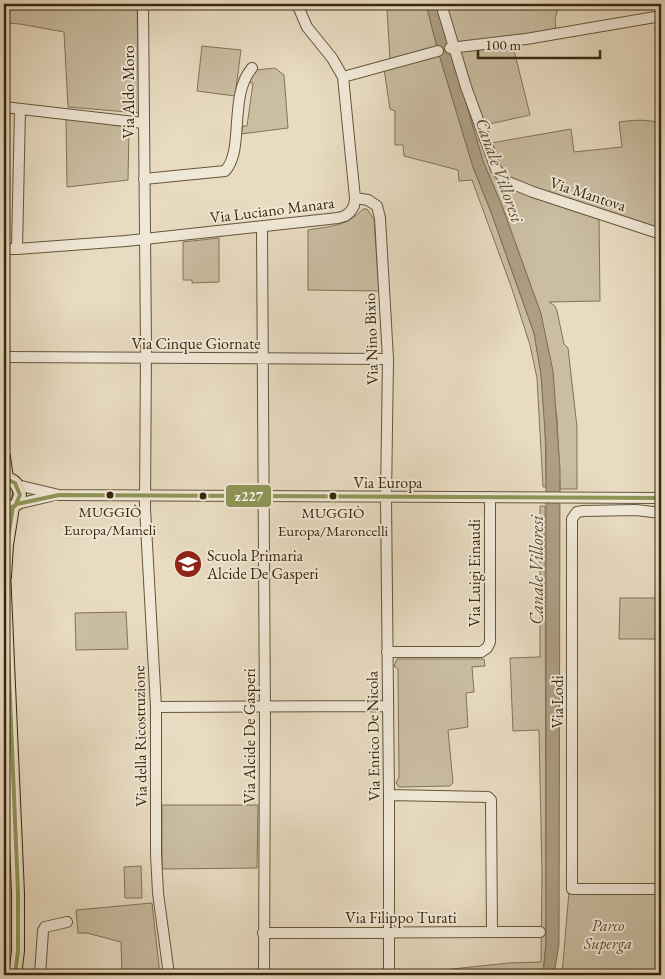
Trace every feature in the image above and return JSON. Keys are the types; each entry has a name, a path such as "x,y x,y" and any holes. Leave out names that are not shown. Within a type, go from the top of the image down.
{"main road":[{"path":"4,457 9,481 20,495 11,507 4,573 18,893 18,946 15,975"}],"street":[{"name":"Via Aldo Moro","path":"143,4 146,358"},
{"name":"Via Luciano Manara","path":"4,248 17,250 145,239 345,216 354,206 355,198 343,77 332,58 307,27 297,4"},
{"path":"441,4 452,48 661,16"},
{"name":"Via Mantova","path":"452,48 496,170 506,181 560,202 661,234"},
{"path":"343,77 438,51"},
{"path":"144,179 225,171 232,160 242,83 252,68"},
{"path":"4,107 143,123"},
{"path":"17,250 20,109"},
{"name":"Via Nino Bixio","path":"355,198 368,200 377,206 380,218 388,359 386,497"},
{"name":"Via Alcide De Gasperi","path":"262,227 264,975"},
{"name":"Via Cinque Giornate","path":"4,357 388,359"},
{"name":"Via della Ricostruzione","path":"146,358 145,495 156,707 156,854 158,893 169,975"},
{"name":"Via Europa","path":"9,481 59,495"},
{"name":"Via Europa","path":"11,507 59,495 661,498"},
{"name":"Via Enrico De Nicola","path":"386,497 389,795 388,975"},
{"name":"Via Luigi Einaudi","path":"387,652 481,652 487,648 490,642 490,497"},
{"name":"Via Lodi","path":"661,513 636,510 577,512 572,519 572,889 661,889"},
{"path":"156,707 388,706"},
{"path":"389,795 488,797 492,800 492,932"},
{"path":"40,975 44,927 67,922"},
{"name":"Via Filippo Turati","path":"263,933 540,932"}],"green space":[{"path":"4,4 137,4 139,113 68,107 64,32 4,23"},
{"path":"426,4 473,167 534,333 541,374 545,419 546,487 543,487 537,378 530,345 511,286 472,180 459,181 458,170 404,156 403,145 395,145 395,111 390,109 384,69 390,59 387,10"},
{"path":"437,4 559,4 555,20 556,32 512,42 530,115 485,125 491,143 571,129 574,152 622,147 619,122 640,120 661,123 661,229 534,188 503,174 511,189 599,218 600,301 549,302 555,306 564,344 568,348 577,427 577,489 560,489 557,418 541,314 502,206 483,161"},
{"path":"202,46 241,50 235,96 197,91"},
{"path":"275,68 284,75 288,128 241,134 243,126 247,126 253,83 247,82 256,70"},
{"path":"66,119 129,127 128,180 67,187"},
{"path":"363,209 367,209 374,219 379,291 308,290 308,230 344,222 357,215"},
{"path":"219,238 219,282 192,283 192,280 183,280 183,242"},
{"path":"4,485 10,487 13,492 11,501 4,503"},
{"path":"540,506 545,506 546,943 543,975 396,975 509,963 541,962 542,874 539,730 513,731 510,658 540,657"},
{"path":"620,598 660,598 660,639 619,639"},
{"path":"126,612 128,649 76,650 75,613"},
{"path":"397,659 484,659 485,666 472,667 474,692 466,693 468,727 448,730 453,783 450,786 399,787 396,783 399,777 398,669 394,666"},
{"path":"162,805 258,805 257,868 162,869"},
{"path":"141,866 142,898 125,898 124,867"},
{"name":"Parco Superga","path":"569,891 661,892 661,975 562,975"},
{"path":"152,903 160,975 122,975 121,942 87,933 78,933 76,910"}],"shaded area":[{"path":"426,4 437,4 483,161 502,206 541,314 553,371 560,468 559,944 554,975 543,975 546,943 546,448 541,374 534,333 473,167"}],"transit line":[{"name":"z227","path":"4,478 15,483 20,495 15,506 4,510"},
{"name":"z227","path":"13,507 17,504 59,495 661,498"},
{"name":"z227","path":"13,507 7,545 5,577 18,893 18,951 15,975"}],"place":[{"name":"MUGGIÒ Europa/Mameli","path":"110,495"},
{"name":"MUGGIÒ Europa/Maroncelli","path":"333,496"},
{"name":"Scuola Primaria Alcide De Gasperi","path":"188,564"}],"water label":[{"name":"Canale Villoresi","path":"500,170"},
{"name":"Canale Villoresi","path":"536,570"}]}
